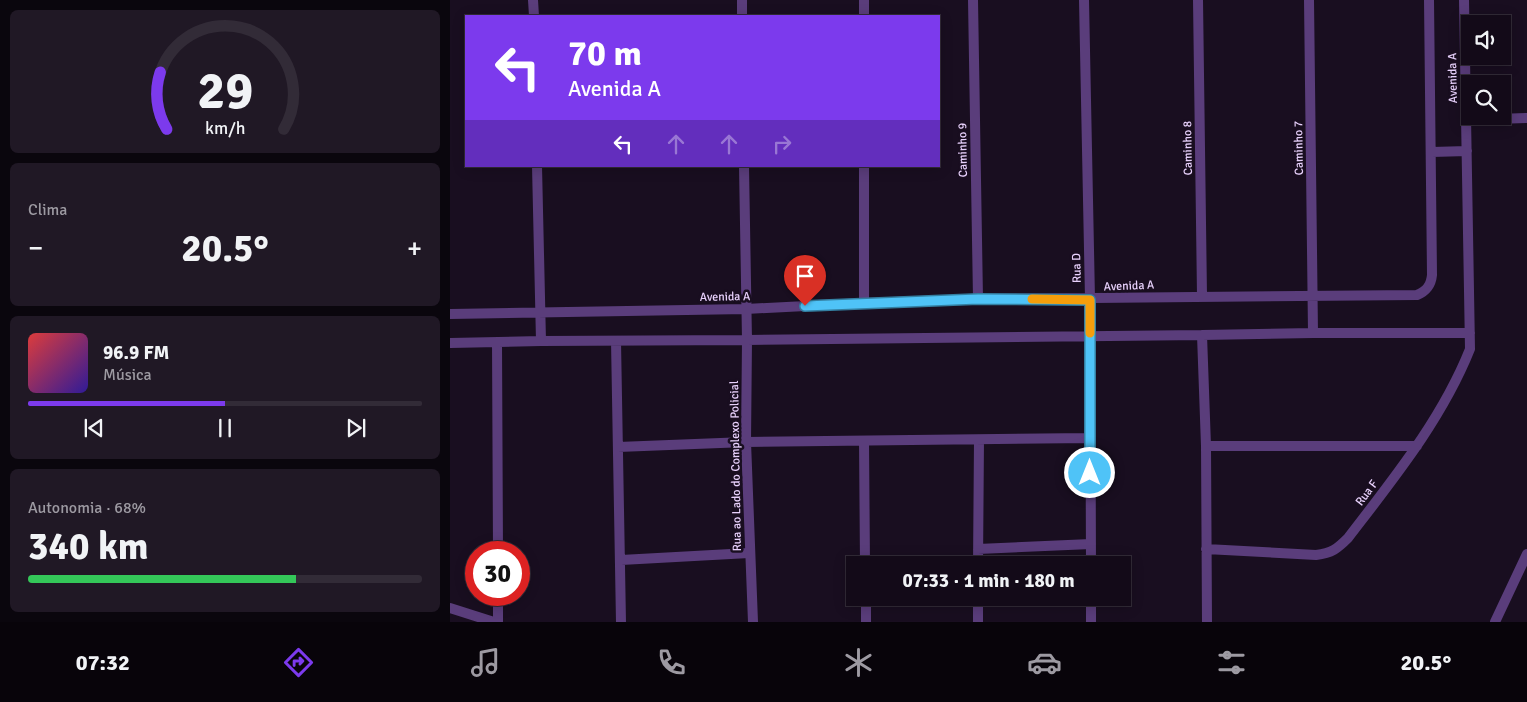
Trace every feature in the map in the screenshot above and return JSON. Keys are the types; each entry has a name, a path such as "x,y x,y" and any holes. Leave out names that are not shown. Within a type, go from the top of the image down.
{"street":[{"path":"533,0 534,15"},
{"path":"742,0 742,15"},
{"path":"864,0 864,15"},
{"name":"Caminho 9","path":"973,0 978,299"},
{"name":"Rua D","path":"1084,0 1090,300 1091,556"},
{"name":"Caminho 8","path":"1198,0 1202,296"},
{"name":"Caminho 7","path":"1309,0 1313,333"},
{"name":"Avenida A","path":"450,314 746,309 978,299 1090,300 1202,296 1417,296 1424,293 1431,284 1432,275 1429,0"},
{"name":"Avenida A","path":"1464,0 1465,75"},
{"path":"1511,119 1527,118"},
{"name":"Avenida A","path":"1466,125 1470,333"},
{"path":"1432,152 1467,151"},
{"path":"537,167 541,341"},
{"name":"Rua ao Lado do Complexo Policial","path":"744,167 747,340 746,442 753,622"},
{"path":"864,167 864,303"},
{"path":"450,343 1313,333 1470,333"},
{"name":"Rua F","path":"1206,549 1316,555 1329,553 1348,538 1417,446 1450,394 1470,349 1470,333"},
{"path":"1202,335 1206,446 1207,622"},
{"path":"616,341 622,622"},
{"path":"497,342 498,541"},
{"path":"618,447 746,442 1090,438"},
{"path":"978,556 979,440"},
{"path":"864,441 865,556"},
{"path":"1206,446 1417,446"},
{"path":"978,549 1091,544"},
{"path":"621,560 749,553"},
{"path":"1495,622 1524,569 1527,554"},
{"path":"498,606 498,622"},
{"path":"866,606 866,622"},
{"path":"978,606 978,622"},
{"path":"1091,606 1091,622"},
{"path":"450,608 494,622"}],"slow traffic":[{"path":"1032,299 1090,300 1090,333"}],"route":[{"path":"805,306 978,299 1090,300 1090,473"}]}
